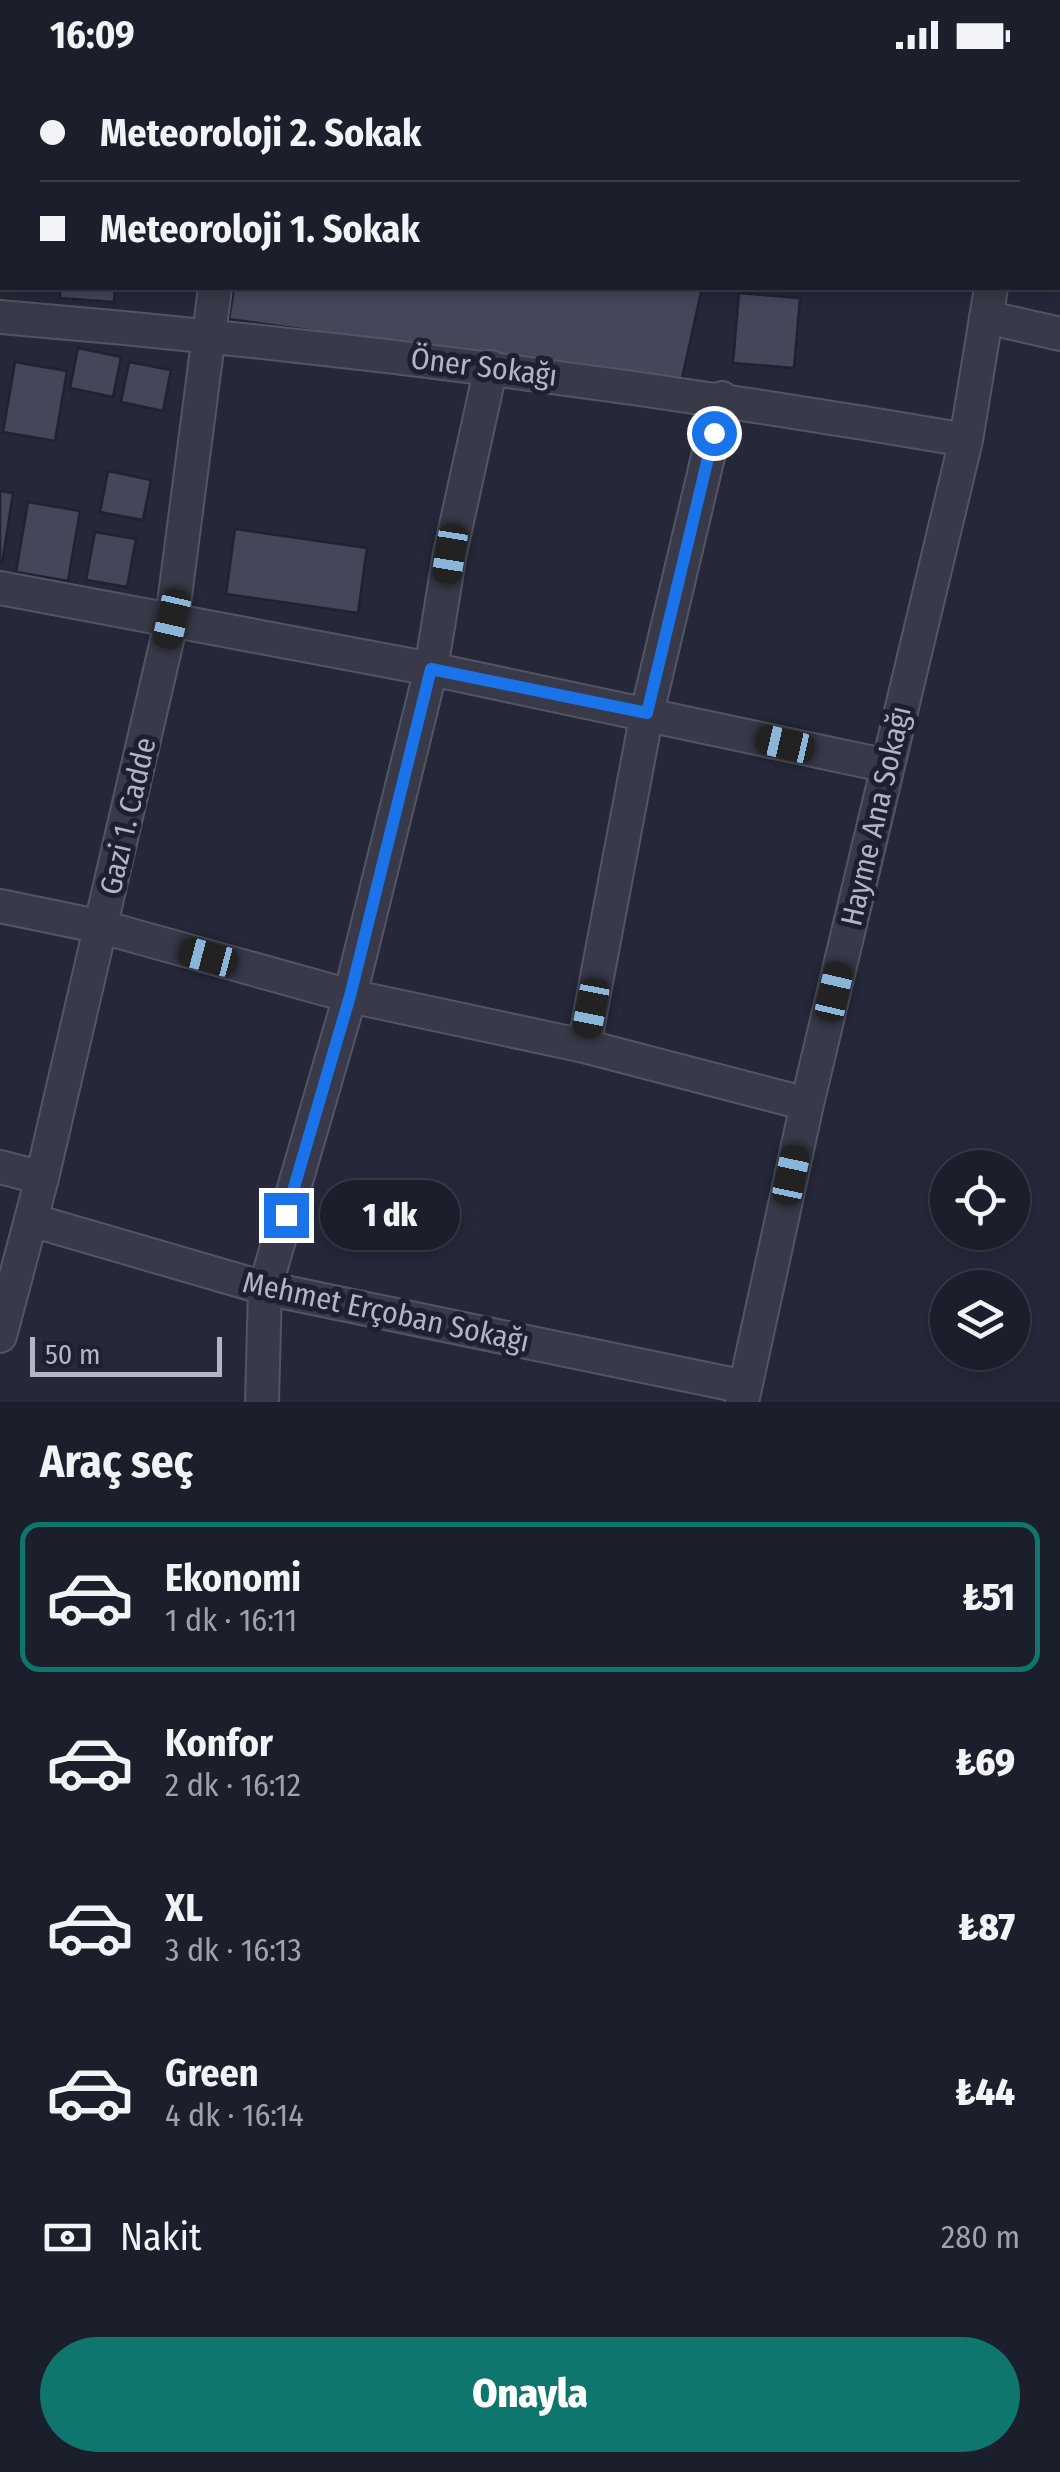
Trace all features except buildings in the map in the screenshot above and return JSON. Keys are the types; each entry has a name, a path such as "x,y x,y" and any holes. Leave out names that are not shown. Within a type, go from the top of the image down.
{"street":[{"name":"Gazi 1. Cadde","path":"0,1336 42,1178 172,619 215,290"},
{"path":"988,302 1060,334"},
{"name":"Hayme Ana Sokağı","path":"743,1394 807,1104 966,440 988,302"},
{"name":"Öner Sokağı","path":"0,317 209,334 491,367 722,398 966,440"},
{"path":"262,1402 265,1288 350,996 431,669 450,554 491,367"},
{"path":"584,1046 647,713 722,398"},
{"path":"0,588 431,669 888,766"},
{"path":"0,906 102,927 350,996 584,1046 807,1104"},
{"path":"0,1166 42,1178"},
{"name":"Mehmet Erçoban Sokağı","path":"31,1220 265,1288 743,1394"}],"route":[{"path":"286,1215 350,996 431,669 647,713 714,433"}]}
